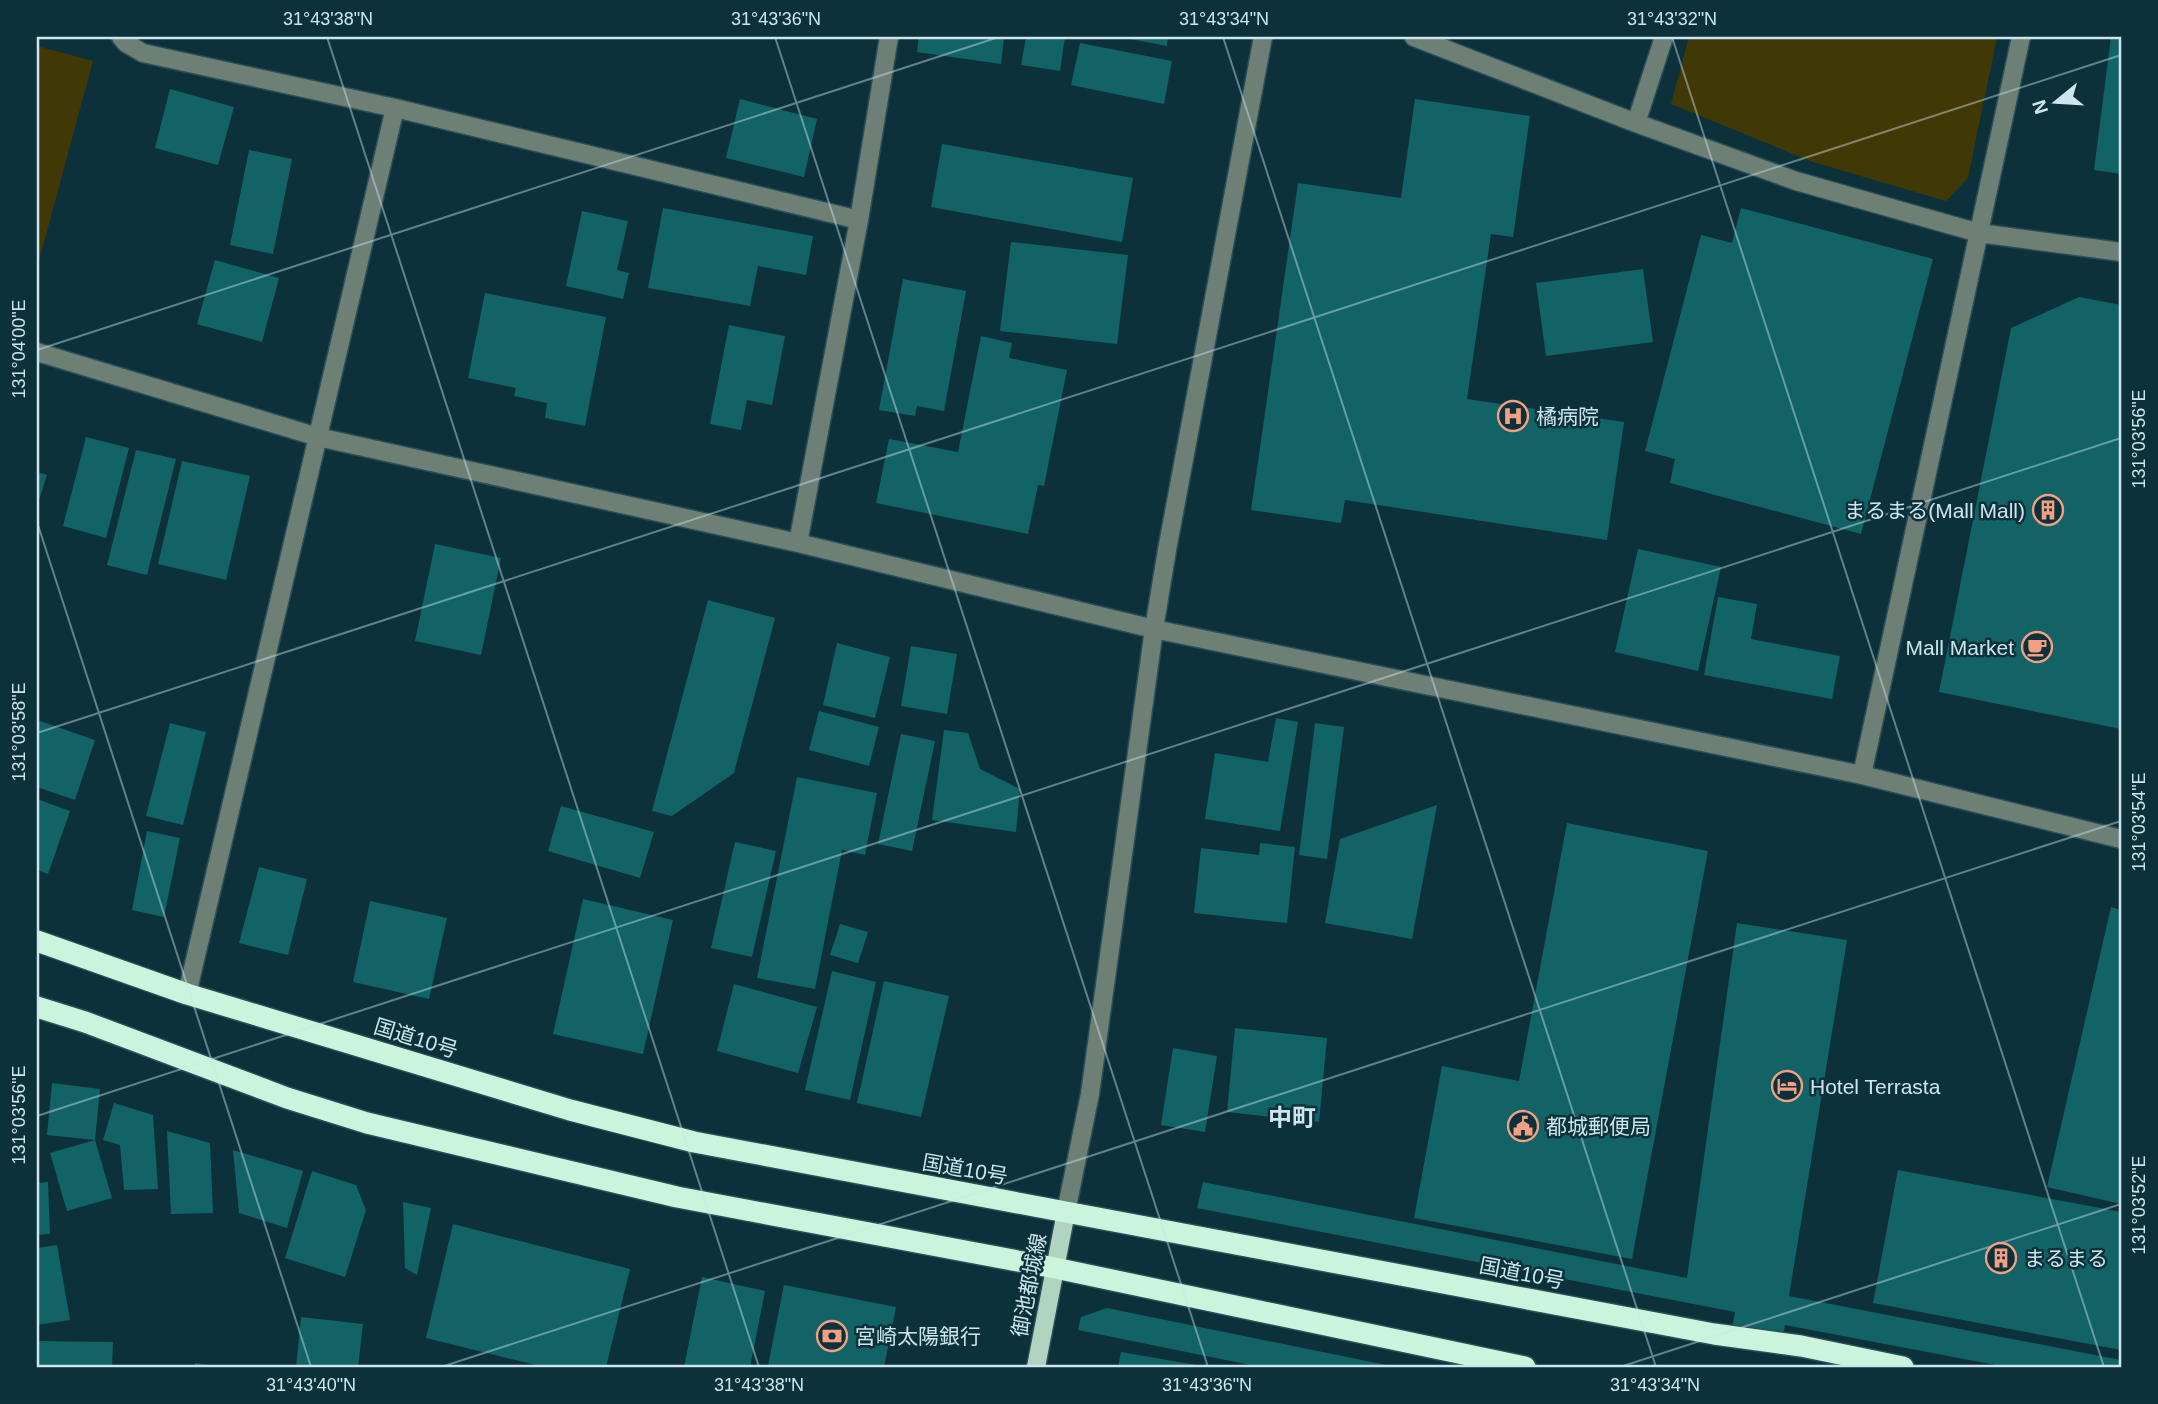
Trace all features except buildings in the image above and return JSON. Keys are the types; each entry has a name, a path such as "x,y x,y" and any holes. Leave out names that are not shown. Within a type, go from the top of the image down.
{"highway":[{"name":"国道10号","path":"37,941 187,994 570,1110 694,1142 1714,1334 1801,1346 1903,1367"},
{"path":"37,1007 287,1098 367,1123 677,1197 1055,1268 1525,1367"}],"main road":[{"name":"御池都城線","path":"1036,1367 1066,1212"}],"street":[{"path":"121,37 143,53 395,108 859,220"},
{"path":"798,543 859,220 889,37"},
{"path":"1066,1212 1090,1094 1169,536 1263,37"},
{"path":"1414,37 1636,123 1796,181 1979,233 2121,252"},
{"path":"1636,123 1664,37"},
{"path":"1862,775 2021,37"},
{"path":"187,994 395,108"},
{"path":"37,352 318,437 798,543 1154,629 1862,775 2121,839"}],"shaded area":[{"path":"1689,37 1997,37 1968,178 1946,201 1813,162 1671,104"},
{"path":"37,46 93,61 37,268"}],"place":[{"name":"橘病院","path":"1513,416"},
{"name":"まるまる(Mall Mall)","path":"2048,510"},
{"name":"Mall Market","path":"2037,647"},
{"name":"Hotel Terrasta","path":"1787,1086"},
{"name":"都城郵便局","path":"1523,1126"},
{"name":"まるまる","path":"2001,1258"},
{"name":"宮崎太陽銀行","path":"832,1336"}],"district":[{"name":"中町","path":"1292,1117"}]}
